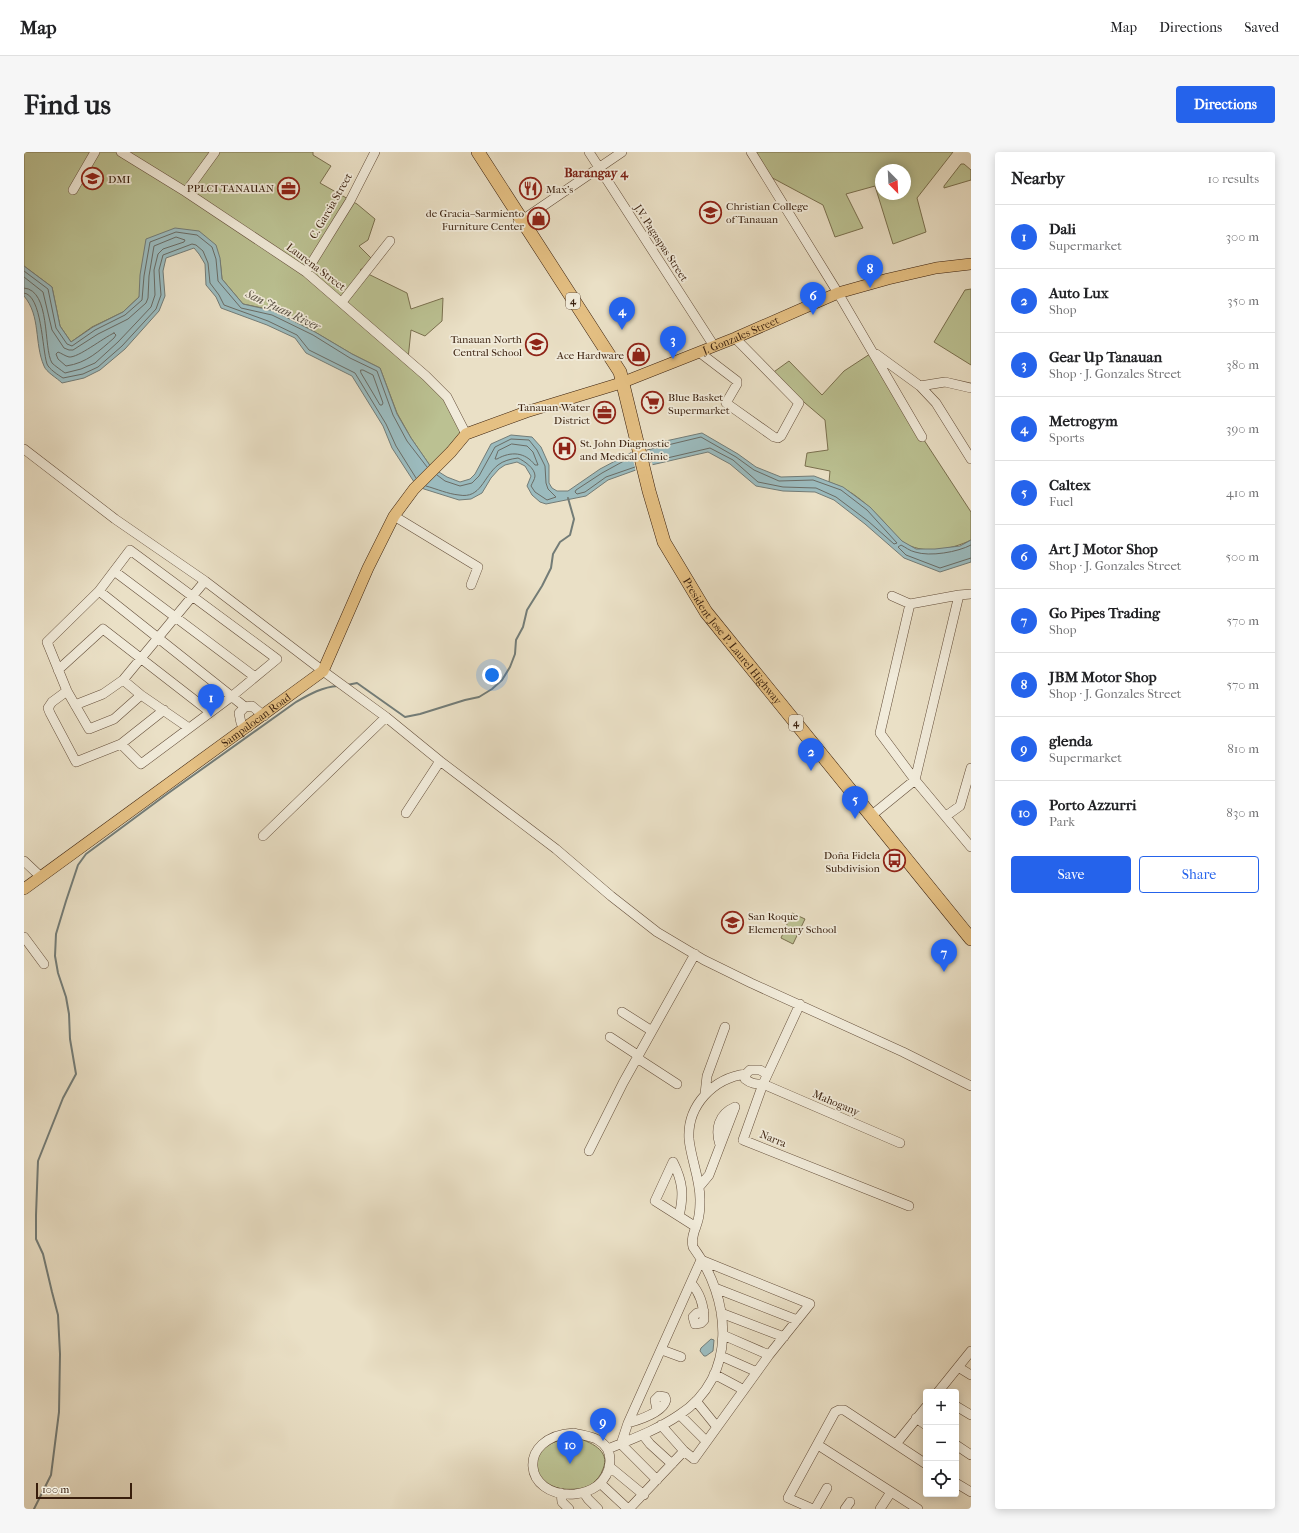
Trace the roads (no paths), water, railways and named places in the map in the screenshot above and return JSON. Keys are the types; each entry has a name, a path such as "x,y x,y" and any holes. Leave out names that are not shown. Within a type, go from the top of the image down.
{"highway":[{"name":"President Jose P. Laurel Highway","path":"470,152 520,222 620,372 621,383 626,396 649,491 664,542 706,612 971,939"},
{"name":"President Jose P. Laurel Highway","path":"478,152 520,222"}],"main road":[{"name":"J. Gonzales Street","path":"466,434 526,412 621,383 735,338 838,293 888,279 936,268 971,264"},
{"name":"Sampalocan Road","path":"24,889 264,716 323,671 368,568 394,516 414,489 451,452 466,434"}],"street":[{"path":"73,190 95,152"},
{"name":"Laurena Street","path":"121,152 186,192 306,272 426,376 447,397 466,434"},
{"path":"186,192 215,152"},
{"name":"C. Garcia Street","path":"306,272 350,201 374,152"},
{"name":"J.V. Pagaspas Street","path":"589,152 714,346"},
{"path":"520,222 622,152"},
{"path":"751,152 838,293 922,437"},
{"path":"342,302 390,241"},
{"path":"699,352 737,381 737,384 726,403 774,437 778,438 781,436 799,403 735,338"},
{"path":"873,352 920,386 936,403 969,453"},
{"path":"920,386 945,382 971,388"},
{"path":"24,449 115,519 205,581 386,717 440,762 556,849 611,896 657,932 695,954 751,982 971,1086"},
{"path":"394,516 478,567 471,585"},
{"path":"121,744 141,764 277,659 130,550 99,591 47,642 67,691 89,729 114,719 141,695"},
{"path":"114,571 255,677"},
{"path":"75,705 103,694 123,680 142,659 205,581"},
{"path":"99,591 245,707"},
{"path":"892,596 910,604 971,594"},
{"path":"872,815 915,780 959,595"},
{"path":"910,604 880,733 915,780 971,847"},
{"path":"58,670 103,629 210,712"},
{"path":"123,680 141,695 189,728"},
{"path":"67,691 52,702 48,708 76,762 121,744 164,710"},
{"path":"248,727 241,723 239,713 245,707 252,706 264,716"},
{"path":"263,836 386,717"},
{"path":"406,813 440,762"},
{"path":"946,816 960,806 971,768"},
{"path":"24,861 42,877"},
{"path":"24,938 44,964"},
{"path":"589,1151 623,1083 695,954"},
{"name":"Narra","path":"800,1004 767,1074 742,1140 909,1206"},
{"path":"622,1012 652,1031"},
{"path":"705,1094 707,1076 725,1027"},
{"path":"610,1037 677,1084"},
{"path":"746,1077 750,1070 760,1070 767,1074"},
{"path":"608,1449 643,1435 680,1415 696,1401 714,1374 721,1356 723,1335 719,1298 691,1241 700,1215 699,1187 689,1138 690,1123 694,1109 705,1094 727,1079 746,1077"},
{"path":"746,1077 748,1082 763,1084"},
{"name":"Mahogany","path":"763,1084 900,1143"},
{"path":"699,1187 709,1175 720,1146"},
{"path":"679,1216 682,1203 682,1186 673,1162 655,1201 696,1227"},
{"path":"621,1444 628,1423 701,1260"},
{"path":"661,1425 684,1452 694,1459 769,1355 810,1304 701,1260"},
{"path":"691,1283 697,1289 704,1311"},
{"path":"715,1288 797,1320"},
{"path":"721,1313 784,1337"},
{"path":"723,1335 769,1355"},
{"path":"662,1350 681,1357"},
{"path":"940,1389 971,1351"},
{"path":"721,1356 757,1372"},
{"path":"958,1367 971,1375"},
{"path":"714,1374 744,1390"},
{"path":"696,1401 717,1427"},
{"path":"959,1408 971,1416"},
{"path":"628,1423 648,1417 657,1410"},
{"path":"827,1488 814,1509 788,1498 835,1412 839,1410 844,1410 923,1462"},
{"path":"896,1444 923,1410"},
{"path":"680,1415 706,1441"},
{"path":"916,1418 923,1423"},
{"path":"574,1433 598,1440 608,1449 610,1467 600,1483 592,1490 584,1493 561,1493 552,1491 541,1483 533,1471 532,1460 538,1447 548,1439 563,1434 574,1433"},
{"path":"643,1435 650,1444 672,1464"},
{"path":"621,1444 657,1480"},
{"path":"818,1445 918,1509"},
{"path":"959,1447 971,1455"},
{"path":"600,1483 629,1509 684,1452"},
{"path":"610,1467 644,1495"},
{"path":"959,1485 971,1492"},
{"path":"880,1509 891,1492"},
{"path":"561,1493 562,1502 569,1509"},
{"path":"584,1493 598,1509"}],"water":[{"path":"175,228 199,231 216,245 220,258 222,279 243,304 274,311 380,368 397,414 411,438 431,467 447,477 460,482 470,479 475,474 491,444 511,435 532,437 541,447 549,465 549,483 552,488 557,491 568,491 600,469 636,450 652,444 702,433 738,454 756,467 781,477 814,476 843,487 870,507 902,541 916,549 935,549 960,546 971,540 971,562 940,572 904,558 865,524 834,500 815,492 783,491 756,486 730,464 708,452 647,466 608,480 586,496 546,504 540,502 532,495 527,486 531,476 525,466 517,462 505,465 499,469 491,478 482,493 471,499 459,500 424,489 416,485 392,448 383,426 352,376 306,353 295,338 267,325 221,308 216,297 206,285 205,264 194,248 166,258 163,271 165,296 159,311 125,349 100,370 84,378 62,383 47,370 41,357 33,312 24,296 24,266 52,287 60,326 71,342 93,327 123,312 139,297 140,275 146,239"},
{"path":"711,1339 714,1340 713,1351 704,1356 700,1351 701,1348"}],"waterway":[{"path":"347,685 357,683 405,717 479,697 492,689 502,680 510,667 515,654 516,640 523,627 527,610 551,568 553,554 560,542 570,535 574,519 568,498"},
{"path":"34,1509 51,1475 59,1412 60,1354 58,1315 43,1254 36,1239 38,1161 63,1098 76,1074 70,1039 69,1014 66,997 58,973 55,956 56,934 78,865 86,854 296,702 321,689 338,686"}],"place":[{"name":"DMI","path":"92,179"},
{"name":"PPLCI TANAUAN","path":"289,188"},
{"name":"Max's","path":"530,189"},
{"name":"Christian College of Tanauan","path":"711,212"},
{"name":"de Gracia–Sarmiento Furniture Center","path":"539,219"},
{"name":"JBM Motor Shop","path":"870,288"},
{"name":"Art J Motor Shop","path":"813,315"},
{"name":"Metrogym","path":"622,330"},
{"name":"Tanauan North Central School","path":"537,345"},
{"name":"Ace Hardware","path":"639,355"},
{"name":"Gear Up Tanauan","path":"673,359"},
{"name":"Blue Basket Supermarket","path":"652,403"},
{"name":"Tanauan Water District","path":"605,413"},
{"name":"St. John Diagnostic and Medical Clinic","path":"565,449"},
{"name":"Dali","path":"211,717"},
{"name":"Auto Lux","path":"811,771"},
{"name":"Caltex","path":"855,819"},
{"name":"Doña Fidela Subdivision","path":"895,861"},
{"name":"San Roque Elementary School","path":"733,922"},
{"name":"Go Pipes Trading","path":"944,972"},
{"name":"glenda","path":"603,1441"},
{"name":"Porto Azzurri","path":"570,1464"}],"district":[{"name":"Barangay 4","path":"596,172"}],"water label":[{"name":"San Juan River","path":"283,310"}]}
